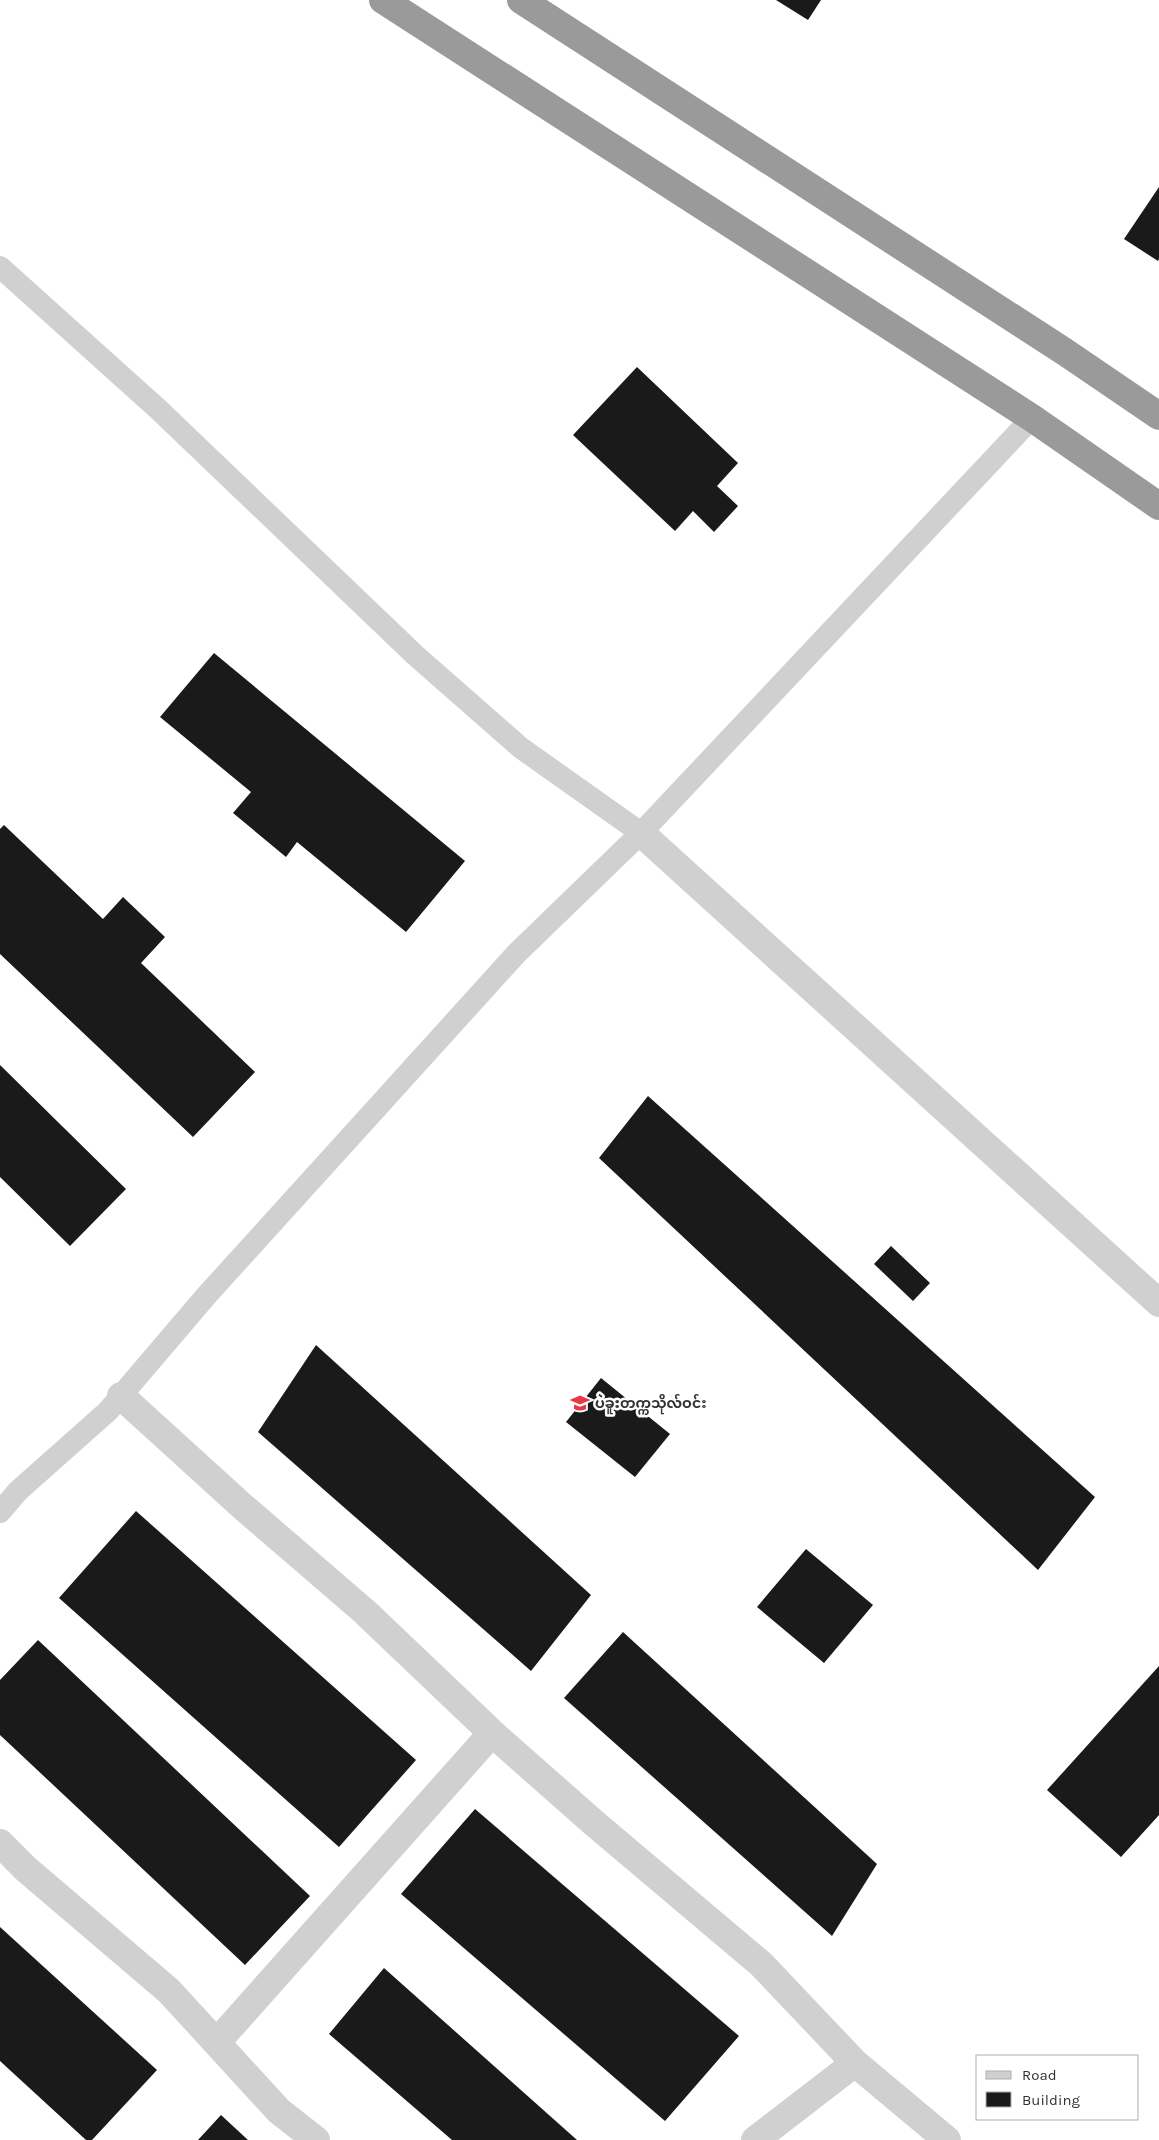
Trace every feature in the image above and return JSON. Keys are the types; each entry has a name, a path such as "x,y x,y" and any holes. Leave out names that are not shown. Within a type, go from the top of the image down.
{"highway":[{"path":"383,0 1032,418 1159,506"},
{"path":"521,0 1065,352 1159,416"}],"street":[{"path":"641,832 1159,1303"},
{"path":"120,1396 242,1506 365,1612 492,1733 594,1823 761,1964 855,2063 947,2140"},
{"path":"216,2042 492,1733"},
{"path":"0,1843 26,1869 170,1991 280,2111 316,2140"},
{"path":"755,2140 855,2063"}],"lane":[{"path":"0,267 158,409 422,661 521,748 641,832"},
{"path":"0,1512 18,1491 108,1411 206,1296 517,953 641,832 1032,418"}],"building":[{"path":"776,0 821,0 808,20"},
{"path":"1159,187 1159,259 1158,261 1124,239"},
{"path":"637,367 738,463 717,486 738,506 714,532 693,511 675,531 573,435"},
{"path":"214,653 465,861 406,932 297,842 286,857 233,813 251,792 160,717"},
{"path":"4,825 103,919 123,897 165,937 141,963 255,1072 193,1137 0,954 0,829"},
{"path":"0,1065 126,1189 70,1246 0,1177"},
{"path":"648,1096 1095,1497 1038,1570 599,1158"},
{"path":"891,1246 930,1283 913,1301 874,1264"},
{"path":"316,1345 591,1595 531,1671 258,1432"},
{"path":"601,1378 670,1434 635,1477 566,1422"},
{"path":"136,1511 416,1760 339,1847 59,1598"},
{"path":"806,1549 873,1605 824,1663 757,1607"},
{"path":"623,1632 877,1864 832,1936 564,1698"},
{"path":"38,1640 310,1896 245,1965 0,1735 0,1680"},
{"path":"1159,1666 1159,1815 1121,1857 1047,1790"},
{"path":"475,1809 739,2036 665,2121 401,1894"},
{"path":"0,1927 157,2070 92,2140 86,2140 0,2061"},
{"path":"384,1968 577,2140 452,2140 329,2034"},
{"path":"221,2115 248,2140 198,2140"}],"place":[{"name":"ပဲခူးတက္ကသိုလ်ဝင်း","path":"580,1403"}]}
